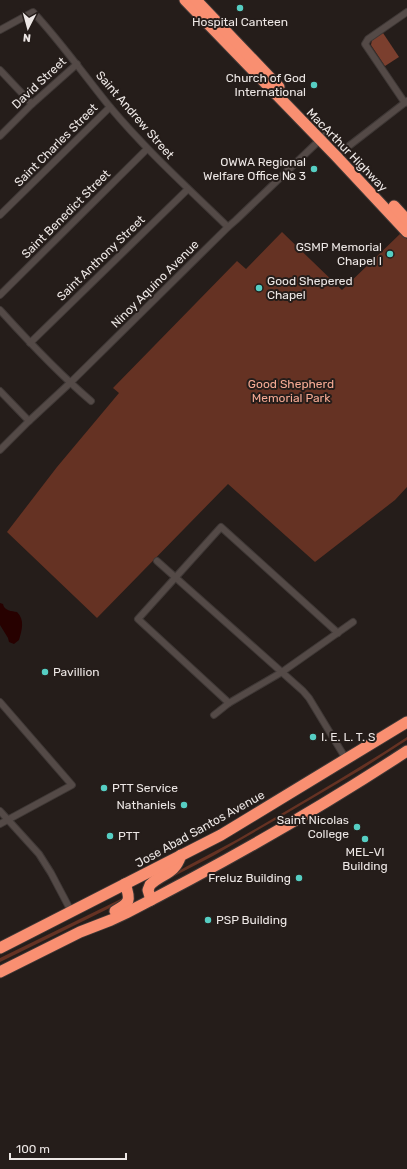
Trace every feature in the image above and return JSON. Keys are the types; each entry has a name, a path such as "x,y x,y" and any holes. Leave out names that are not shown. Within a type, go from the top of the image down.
{"highway":[{"name":"MacArthur Highway","path":"184,0 407,220"},
{"name":"MacArthur Highway","path":"196,0 322,137"},
{"name":"MacArthur Highway","path":"339,154 407,232"},
{"name":"Jose Abad Santos Avenue","path":"0,948 221,835 407,722"},
{"path":"0,972 80,932 111,920 224,861 337,796 407,751"},
{"path":"151,900 148,890 150,885 172,870 181,855"},
{"path":"111,920 110,914 125,906 128,902 129,896 125,884"}],"street":[{"name":"Saint Andrew Street","path":"0,30 33,12 77,64 110,107 147,149 228,227"},
{"path":"339,154 406,102 365,44 368,39 407,12"},
{"name":"David Street","path":"0,136 32,104 77,64"},
{"path":"0,70 32,104"},
{"name":"Saint Charles Street","path":"0,215 110,107"},
{"name":"Ninoy Aquino Avenue","path":"0,450 29,421 70,384 228,227 322,137"},
{"name":"Saint Benedict Street","path":"0,295 147,149"},
{"name":"Saint Anthony Street","path":"30,343 188,189"},
{"path":"0,310 70,384 91,401"},
{"path":"0,392 29,421"},
{"path":"229,703 138,619 177,578 221,527 338,633"},
{"path":"158,561 309,698 346,760"},
{"path":"214,715 229,703 282,672 353,622"},
{"path":"0,702 72,786 0,824"},
{"path":"0,811 39,854 71,911"}],"green space":[{"name":"Good Shepherd Memorial Park","path":"282,232 342,290 401,233 407,239 407,487 395,500 315,562 228,484 97,618 7,532 57,467 119,393 113,388 237,261 246,269"},
{"path":"407,737 407,740 362,769 213,856 157,885 186,866 238,839 302,802"},
{"path":"123,898 124,901 0,962 0,958"}],"shaded area":[{"path":"383,33 399,57 385,66 371,45 372,40"},
{"path":"0,603 3,604 5,608 17,612 20,615 22,629 19,640 14,644 9,642 0,625"}],"place":[{"name":"Hospital Canteen","path":"240,8"},
{"name":"Church of God International","path":"314,85"},
{"name":"OWWA Regional Welfare Office № 3","path":"314,169"},
{"name":"GSMP Memorial Chapel I","path":"390,254"},
{"name":"Good Shepered Chapel","path":"259,288"},
{"name":"Pavillion","path":"45,672"},
{"name":"I. E. L. T. S","path":"313,737"},
{"name":"PTT Service","path":"104,788"},
{"name":"Nathaniels","path":"184,805"},
{"name":"Saint Nicolas College","path":"357,827"},
{"name":"PTT","path":"110,836"},
{"name":"MEL-VI Building","path":"365,839"},
{"name":"Freluz Building","path":"299,878"},
{"name":"PSP Building","path":"208,920"}]}
